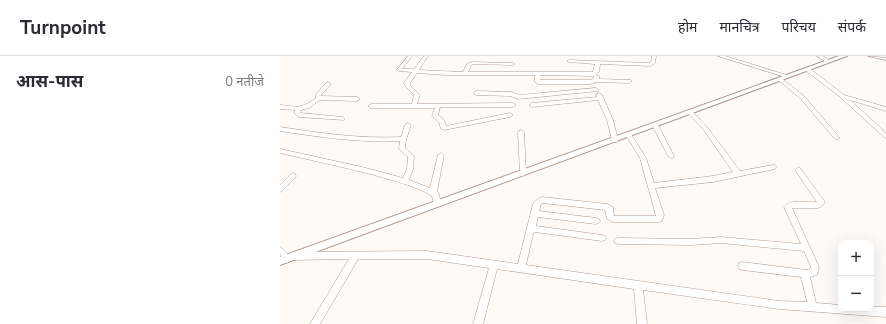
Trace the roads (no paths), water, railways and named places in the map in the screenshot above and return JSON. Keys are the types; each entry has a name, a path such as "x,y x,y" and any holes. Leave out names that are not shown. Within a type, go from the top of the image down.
{"main road":[{"path":"287,259 844,56"}],"street":[{"path":"411,56 398,70 414,72 465,73 596,73"},
{"path":"414,106 417,96 407,83 424,61 426,56"},
{"path":"504,64 506,56"},
{"path":"569,61 650,65 653,63 654,56"},
{"path":"720,56 783,78 837,138"},
{"path":"819,56 828,61"},
{"path":"870,56 886,59"},
{"path":"598,62 596,73 596,90 610,120 615,140"},
{"path":"465,73 471,63 513,64"},
{"path":"807,69 841,96 886,136"},
{"path":"537,74 538,82 628,81"},
{"path":"280,106 298,109 307,107 318,98 318,95 328,84"},
{"path":"476,94 512,94 520,97 596,90"},
{"path":"841,96 886,109"},
{"path":"318,98 357,99"},
{"path":"532,105 600,98"},
{"path":"371,106 513,105"},
{"path":"438,106 435,116 442,121 443,128 510,115"},
{"path":"298,109 297,113 299,115 342,119"},
{"path":"690,112 705,128 738,174"},
{"path":"405,182 410,170 411,156 402,149 403,140 408,125"},
{"path":"655,125 671,156"},
{"path":"280,130 384,141 403,140"},
{"path":"521,132 523,173"},
{"path":"521,269 538,202 542,200 607,207 610,209 610,217 613,219 659,219 660,215 643,158 629,134"},
{"path":"280,151 405,182 433,192"},
{"path":"437,204 433,192 441,155"},
{"path":"651,186 686,183 773,167"},
{"path":"742,266 807,274 816,270 788,207 791,205 814,205 821,202 798,170"},
{"path":"280,189 294,176"},
{"path":"535,214 596,221"},
{"path":"531,230 534,229 602,238"},
{"path":"618,241 691,242 721,240 807,248"},
{"path":"280,251 287,259 427,255 780,305 886,312"},
{"path":"315,324 355,256"},
{"path":"478,324 494,265"},
{"path":"807,274 805,279 812,307"},
{"path":"638,285 642,324"}]}
